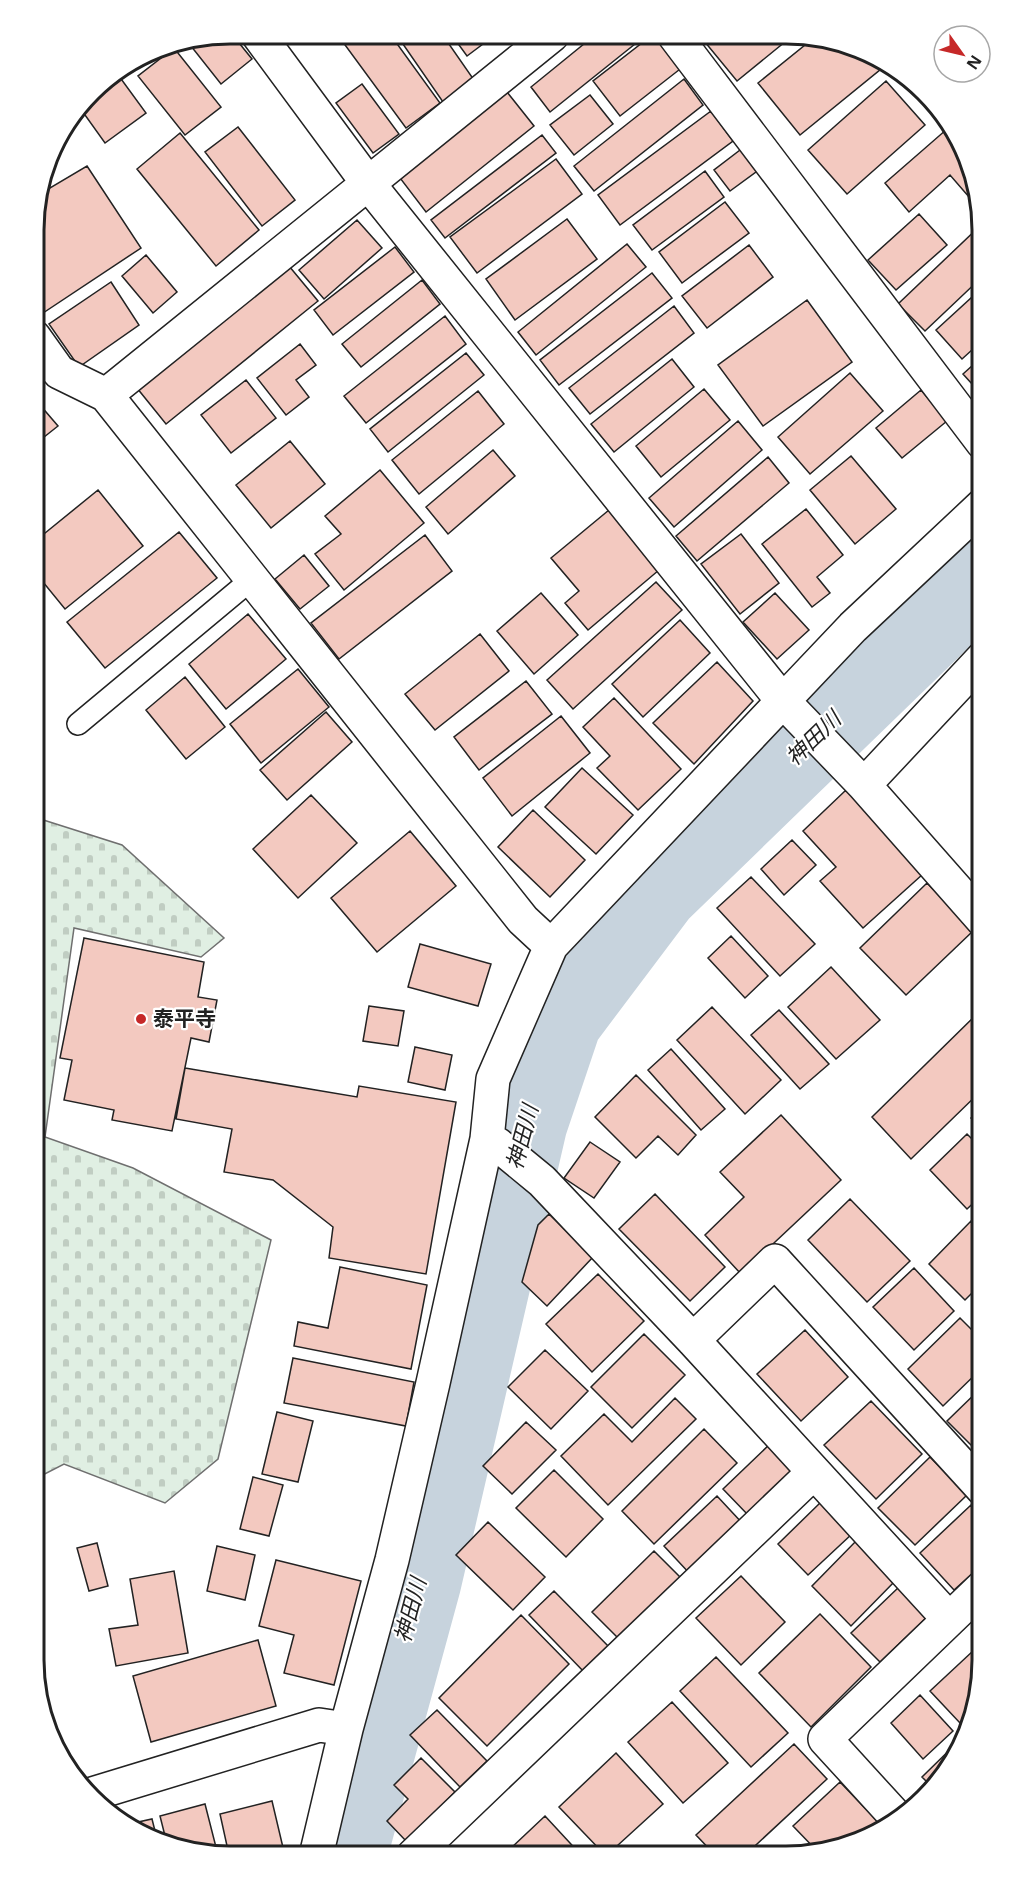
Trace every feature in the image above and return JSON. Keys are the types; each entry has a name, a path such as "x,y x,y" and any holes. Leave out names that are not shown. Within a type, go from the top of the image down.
{"street":[{"path":"265,44 368,182 789,706 854,773 972,907"},
{"path":"106,395 541,44"},
{"path":"681,44 972,428"},
{"path":"44,351 59,372 106,395 523,920 551,946"},
{"path":"318,1846 346,1729 392,1560 492,1141 493,1079 551,946 789,706 853,627 972,515"},
{"path":"854,773 972,667"},
{"path":"492,1141 532,1172 693,1340 949,1619"},
{"path":"693,1340 775,1261 972,1477"},
{"path":"423,1846 814,1472"},
{"path":"893,1813 825,1739 972,1597"},
{"path":"99,1793 319,1725 346,1729"}],"lane":[{"path":"78,724 252,579"}],"green space":[{"path":"44,820 122,845 224,938 201,957 74,928 45,1137 133,1168 271,1240 218,1459 165,1503 64,1464 44,1474"}],"building":[{"path":"240,44 252,59 221,84 192,48"},
{"path":"344,44 397,44 440,103 406,128"},
{"path":"403,44 449,44 474,80 443,102"},
{"path":"458,44 483,44 467,56"},
{"path":"584,44 635,44 550,112 531,87"},
{"path":"641,44 666,44 684,66 620,116 593,81"},
{"path":"707,44 782,44 737,81"},
{"path":"805,45 846,53 880,70 800,135 758,83"},
{"path":"177,51 221,107 185,135 138,76 164,55"},
{"path":"121,79 146,113 105,143 84,114"},
{"path":"684,79 703,105 594,191 574,166"},
{"path":"886,81 925,125 847,194 808,150"},
{"path":"362,84 399,134 373,153 336,103"},
{"path":"507,92 534,126 426,212 400,178"},
{"path":"590,95 613,124 574,155 550,125"},
{"path":"711,111 733,141 620,225 598,195"},
{"path":"238,127 295,200 262,226 205,152"},
{"path":"944,131 963,170 970,198 950,175 909,212 885,183"},
{"path":"180,133 259,230 216,266 137,169"},
{"path":"542,135 556,153 445,238 431,220"},
{"path":"744,147 760,169 730,191 714,170"},
{"path":"556,159 582,194 477,273 450,237"},
{"path":"87,166 141,248 44,312 44,229 48,189"},
{"path":"705,171 724,197 652,250 633,225"},
{"path":"725,202 749,233 682,283 659,252"},
{"path":"919,214 947,245 896,290 868,260"},
{"path":"567,219 597,259 515,320 486,279"},
{"path":"357,220 382,248 324,299 299,270"},
{"path":"972,234 972,286 925,331 898,304"},
{"path":"627,244 646,267 536,355 518,332"},
{"path":"749,245 773,277 707,328 682,296"},
{"path":"395,247 414,272 333,335 314,310"},
{"path":"146,255 177,292 153,313 122,276"},
{"path":"289,266 318,301 166,424 137,388"},
{"path":"652,273 672,298 559,385 540,360"},
{"path":"422,280 440,304 361,367 342,344"},
{"path":"111,282 139,325 79,367 49,324"},
{"path":"972,297 972,350 962,359 936,330"},
{"path":"807,300 852,362 763,426 718,365"},
{"path":"674,306 694,333 590,414 569,388"},
{"path":"445,316 466,344 366,423 344,396"},
{"path":"300,344 316,365 296,380 309,397 286,415 257,378"},
{"path":"466,353 484,375 388,452 370,429"},
{"path":"672,359 694,387 614,452 591,424"},
{"path":"972,366 972,384 963,374"},
{"path":"850,373 883,411 810,474 778,437"},
{"path":"246,380 276,418 231,453 201,415"},
{"path":"704,389 730,420 661,477 636,446"},
{"path":"921,390 947,421 902,458 876,428"},
{"path":"478,391 504,424 419,494 392,460"},
{"path":"44,410 58,426 44,437"},
{"path":"738,421 762,450 674,527 649,498"},
{"path":"290,441 325,484 271,528 236,485"},
{"path":"493,450 515,476 448,534 426,507"},
{"path":"851,456 896,509 855,544 810,490"},
{"path":"768,457 789,483 697,561 676,536"},
{"path":"380,470 424,523 344,590 315,554 341,534 325,516"},
{"path":"98,490 143,546 65,609 44,583 44,534"},
{"path":"806,509 843,555 817,577 830,593 812,607 762,544"},
{"path":"609,510 659,570 588,630 565,603 579,591 551,558"},
{"path":"179,532 217,578 105,668 67,622"},
{"path":"741,534 779,583 740,614 701,564"},
{"path":"425,535 452,571 339,659 311,623"},
{"path":"304,555 329,586 300,609 275,579"},
{"path":"656,582 682,610 573,709 547,680"},
{"path":"541,593 578,635 534,674 497,631"},
{"path":"775,593 809,630 777,659 743,622"},
{"path":"248,614 286,659 226,709 189,664"},
{"path":"680,620 710,653 643,717 612,684"},
{"path":"480,634 509,671 435,730 405,694"},
{"path":"717,662 753,701 694,764 653,723"},
{"path":"298,669 329,707 261,763 230,724"},
{"path":"185,677 225,727 186,759 146,710"},
{"path":"526,681 552,714 479,770 454,737"},
{"path":"614,698 681,769 638,810 597,768 610,756 583,727"},
{"path":"326,712 352,742 287,800 260,770"},
{"path":"561,716 590,753 512,816 483,778"},
{"path":"582,768 633,815 596,854 545,807"},
{"path":"846,790 923,874 863,928 820,881 836,867 803,831"},
{"path":"311,795 357,843 298,898 253,849"},
{"path":"533,810 585,860 550,897 498,847"},
{"path":"410,831 456,886 377,952 331,898"},
{"path":"792,840 816,865 784,895 761,869"},
{"path":"751,877 815,944 780,976 717,908"},
{"path":"927,883 972,930 906,995 860,948"},
{"path":"731,936 768,976 745,998 708,958"},
{"name":"泰平寺","path":"84,938 204,962 198,997 217,1000 209,1042 191,1038 172,1131 112,1120 114,1110 64,1100 72,1060 60,1058"},
{"path":"420,944 491,964 478,1006 408,987"},
{"path":"831,967 880,1020 836,1059 788,1007"},
{"path":"369,1006 404,1011 398,1046 363,1041"},
{"path":"712,1007 781,1080 745,1114 677,1040"},
{"path":"779,1010 829,1064 800,1089 751,1035"},
{"path":"972,1019 972,1100 911,1159 872,1117"},
{"path":"415,1047 452,1055 445,1090 408,1082"},
{"path":"671,1049 725,1109 701,1130 648,1070"},
{"path":"185,1068 357,1097 359,1086 456,1102 426,1274 329,1258 333,1227 273,1180 224,1172 232,1129 176,1119"},
{"path":"636,1075 696,1135 678,1155 658,1136 636,1158 595,1117"},
{"path":"781,1115 841,1180 741,1274 705,1235 744,1197 720,1172"},
{"path":"967,1134 972,1139 972,1204 967,1209 930,1170"},
{"path":"590,1142 620,1162 594,1198 564,1178"},
{"path":"655,1194 725,1267 690,1301 619,1229"},
{"path":"850,1199 910,1261 867,1302 808,1240"},
{"path":"549,1214 593,1257 547,1306 522,1282 538,1225"},
{"path":"972,1222 972,1293 965,1300 929,1264"},
{"path":"340,1267 427,1285 411,1369 294,1346 298,1322 328,1328"},
{"path":"914,1268 954,1311 914,1350 873,1307"},
{"path":"598,1274 644,1321 592,1372 546,1324"},
{"path":"960,1318 972,1330 972,1378 943,1406 908,1369"},
{"path":"805,1330 848,1377 801,1421 757,1374"},
{"path":"644,1334 685,1375 632,1428 591,1387"},
{"path":"545,1350 588,1391 551,1429 508,1387"},
{"path":"293,1358 414,1382 406,1426 284,1403"},
{"path":"972,1397 972,1446 947,1421"},
{"path":"675,1398 696,1419 608,1505 561,1456 604,1414 632,1442"},
{"path":"871,1401 922,1454 876,1499 824,1445"},
{"path":"277,1412 313,1421 298,1482 262,1474"},
{"path":"526,1422 556,1450 512,1494 483,1466"},
{"path":"704,1429 737,1463 654,1544 622,1511"},
{"path":"772,1442 798,1469 749,1516 723,1489"},
{"path":"930,1457 967,1495 915,1545 878,1508"},
{"path":"554,1470 603,1519 566,1557 516,1508"},
{"path":"253,1477 283,1485 269,1536 240,1529"},
{"path":"717,1496 744,1525 691,1575 664,1546"},
{"path":"822,1501 853,1533 808,1575 778,1544"},
{"path":"972,1506 972,1574 954,1590 920,1553"},
{"path":"488,1522 545,1577 513,1610 456,1555"},
{"path":"857,1540 896,1580 851,1626 812,1586"},
{"path":"97,1543 108,1586 89,1591 77,1548"},
{"path":"217,1546 255,1555 245,1600 207,1591"},
{"path":"654,1551 683,1580 622,1642 592,1612"},
{"path":"276,1560 361,1581 334,1685 284,1673 294,1635 259,1626"},
{"path":"174,1571 188,1653 116,1666 109,1629 138,1625 130,1579"},
{"path":"741,1576 785,1622 741,1665 696,1618"},
{"path":"900,1586 929,1615 880,1662 851,1633"},
{"path":"554,1591 611,1649 585,1673 529,1615"},
{"path":"820,1614 871,1667 811,1727 759,1673"},
{"path":"521,1615 569,1664 487,1746 439,1698"},
{"path":"258,1640 276,1706 151,1742 133,1676"},
{"path":"972,1652 969,1697 963,1720 960,1723 930,1691"},
{"path":"716,1657 788,1733 751,1767 680,1691"},
{"path":"920,1695 953,1731 923,1759 891,1723"},
{"path":"672,1702 728,1763 683,1803 628,1742"},
{"path":"437,1710 487,1761 460,1787 410,1735"},
{"path":"794,1744 827,1779 755,1846 706,1846 696,1835"},
{"path":"950,1750 927,1782 922,1777"},
{"path":"616,1753 663,1804 617,1846 596,1846 559,1807"},
{"path":"421,1758 455,1792 406,1841 387,1821 408,1799 394,1785"},
{"path":"840,1782 878,1822 846,1837 811,1845 793,1826"},
{"path":"272,1801 283,1846 227,1846 220,1814"},
{"path":"205,1804 216,1845 181,1840 165,1834 160,1816"},
{"path":"545,1816 573,1846 513,1846"},
{"path":"152,1819 155,1831 137,1822"}],"waterway":[{"name":"神田川","path":"346,1846 418,1581 524,1123 559,1019 656,890 972,584"}],"place":[{"name":"泰平寺","path":"141,1019"}]}
